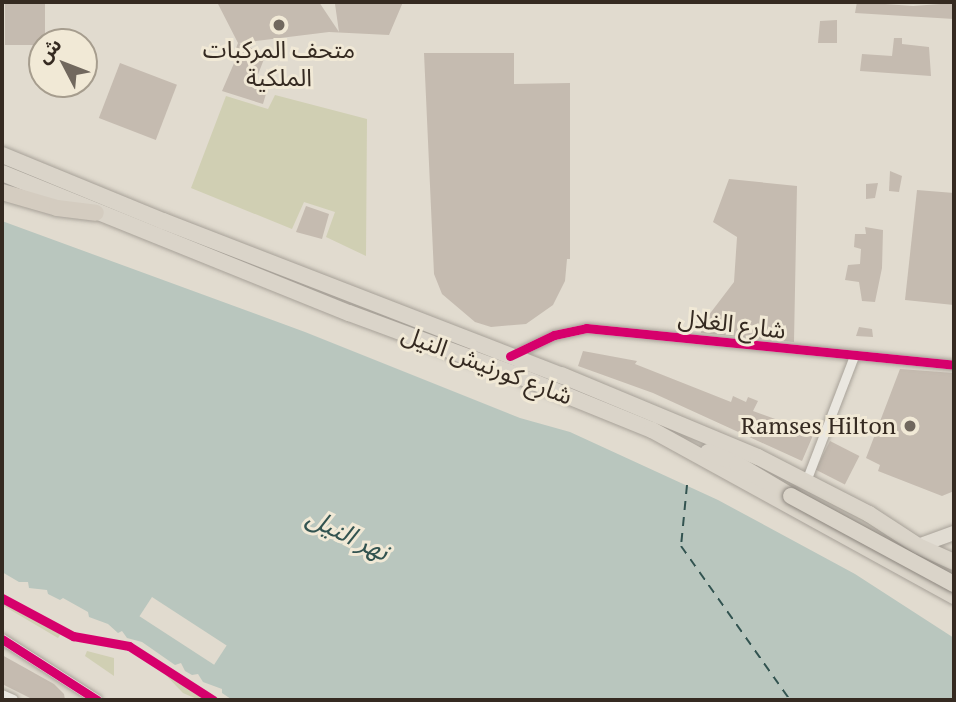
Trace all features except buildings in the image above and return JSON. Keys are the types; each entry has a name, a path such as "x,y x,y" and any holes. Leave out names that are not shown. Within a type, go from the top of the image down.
{"highway":[{"name":"شارع كورنيش النيل","path":"2,155 163,222 389,306 758,457 869,514 914,543 954,562"},
{"name":"شارع كورنيش النيل","path":"2,173 96,213 652,430 954,596"},
{"path":"2,191 57,208 96,213"},
{"path":"685,447 737,464 954,584"},
{"path":"900,566 911,567 915,562 914,543"}],"main road":[{"path":"914,543 954,533"}],"street":[{"name":"شارع الغلال","path":"510,356 554,335 586,328 954,365"},
{"path":"806,481 854,356"},
{"path":"2,639 97,700"},
{"path":"78,688 85,700"},
{"path":"2,695 13,700"}],"green space":[{"path":"275,95 367,119 366,256 326,237 335,212 304,202 292,229 191,188 226,96 268,109"},
{"path":"2,599 62,632 58,638 2,605"},
{"path":"87,651 114,658 114,676 85,656"},
{"path":"159,668 211,700 199,700 183,693"}],"water":[{"name":"نهر النيل","path":"2,221 305,332 520,418 570,432 718,500 855,574 954,638 954,700 231,699 222,693 222,689 203,682 198,674 192,675 185,671 181,663 175,665 142,642 127,638 122,631 118,633 108,624 89,617 88,612 63,598 60,600 48,594 47,590 29,588 28,582 19,582 2,572"}],"pier":[{"path":"152,597 227,645 214,665 139,616"}],"ferry route":[{"path":"687,485 681,546 790,700"}],"cycle path":[{"path":"510,356 554,335 586,328 954,365"},
{"path":"2,598 73,636 129,646 213,700"},
{"path":"2,639 97,700"}],"place":[{"name":"متحف المركبات الملكية","path":"279,25"},
{"name":"Ramses Hilton","path":"910,426"}]}
